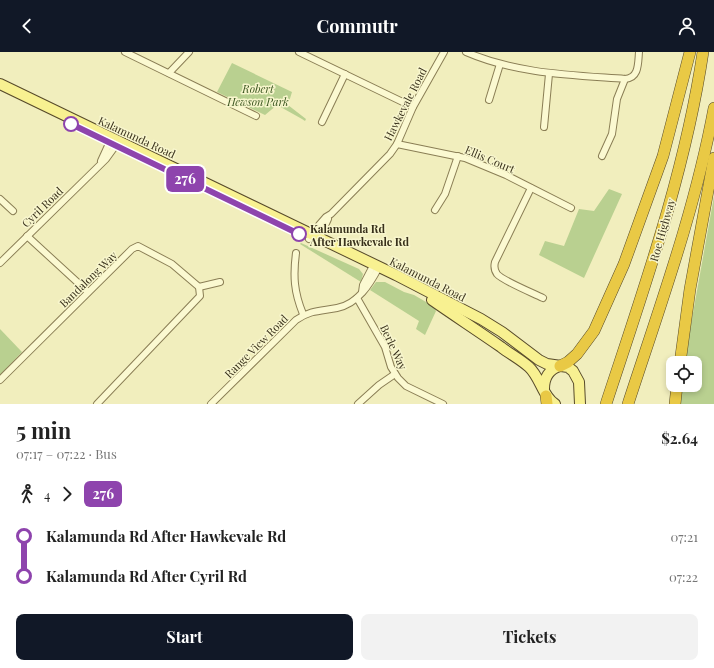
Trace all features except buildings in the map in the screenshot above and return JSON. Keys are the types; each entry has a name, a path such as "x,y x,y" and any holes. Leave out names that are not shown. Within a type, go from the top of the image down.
{"highway":[{"path":"560,366 568,362 577,354 594,331 624,264 663,156 690,52"},
{"name":"Roe Highway","path":"606,404 655,256 679,172 703,52"},
{"name":"Roe Highway","path":"628,404 689,215 714,108"},
{"path":"681,356 693,273 714,158"},
{"path":"675,404 676,392"}],"main road":[{"name":"Kalamunda Road","path":"0,84 114,142 375,268 412,288 458,316 530,367 546,396 555,404"},
{"name":"Kalamunda Road","path":"0,90 114,142"},
{"name":"Kalamunda Road","path":"375,268 421,287 481,319 502,332 539,360 547,364 568,367 577,376 579,382 580,404"},
{"path":"546,396 544,382 546,376 550,371 560,366"}],"street":[{"path":"125,52 256,116"},
{"path":"169,73 189,52"},
{"path":"299,52 413,107"},
{"name":"Hawkevale Road","path":"315,239 326,217 331,214 390,154 397,144 413,107 444,52"},
{"path":"466,52 500,64 549,74 624,79 632,78 636,74 639,52"},
{"path":"489,100 500,64"},
{"path":"322,122 345,74"},
{"path":"544,127 549,74"},
{"path":"602,156 612,134 617,99 624,79"},
{"name":"Cyril Road","path":"0,263 106,159 114,142"},
{"name":"Ellis Court","path":"397,144 458,156 506,175 571,208"},
{"path":"436,210 445,194 458,156"},
{"path":"531,188 495,262 494,267 500,277 543,298"},
{"path":"0,199 13,211"},
{"path":"27,236 88,292"},
{"name":"Bandalong Way","path":"0,380 132,249 138,246 172,264 199,288"},
{"path":"296,253 294,280 303,314"},
{"name":"Range View Road","path":"211,404 303,314 316,310 344,306 357,298 369,286 375,268"},
{"path":"96,404 199,298 199,288 220,282"},
{"name":"Berle Way","path":"357,298 385,347 395,374 406,386 443,404"},
{"path":"358,404 379,385 395,374"}],"green space":[{"name":"Robert Hewson Park","path":"232,63 292,92 288,105 306,119 305,121 277,105 265,115 217,92"},
{"path":"609,189 622,194 584,278 539,255 545,241 564,246 579,209 594,211"},
{"path":"714,196 714,404 677,404 679,392 702,392 702,356 685,356"},
{"path":"301,243 359,269 363,274 361,282 300,244"},
{"path":"376,282 385,282 404,292 414,295 433,306 436,311 425,335 416,329 419,321 370,290"},
{"path":"0,329 22,352 0,375"}],"bus line":[{"name":"276","path":"71,124 165,168 299,234"}],"place":[{"name":"Kalamunda Rd After Hawkevale Rd","path":"299,234"}]}
